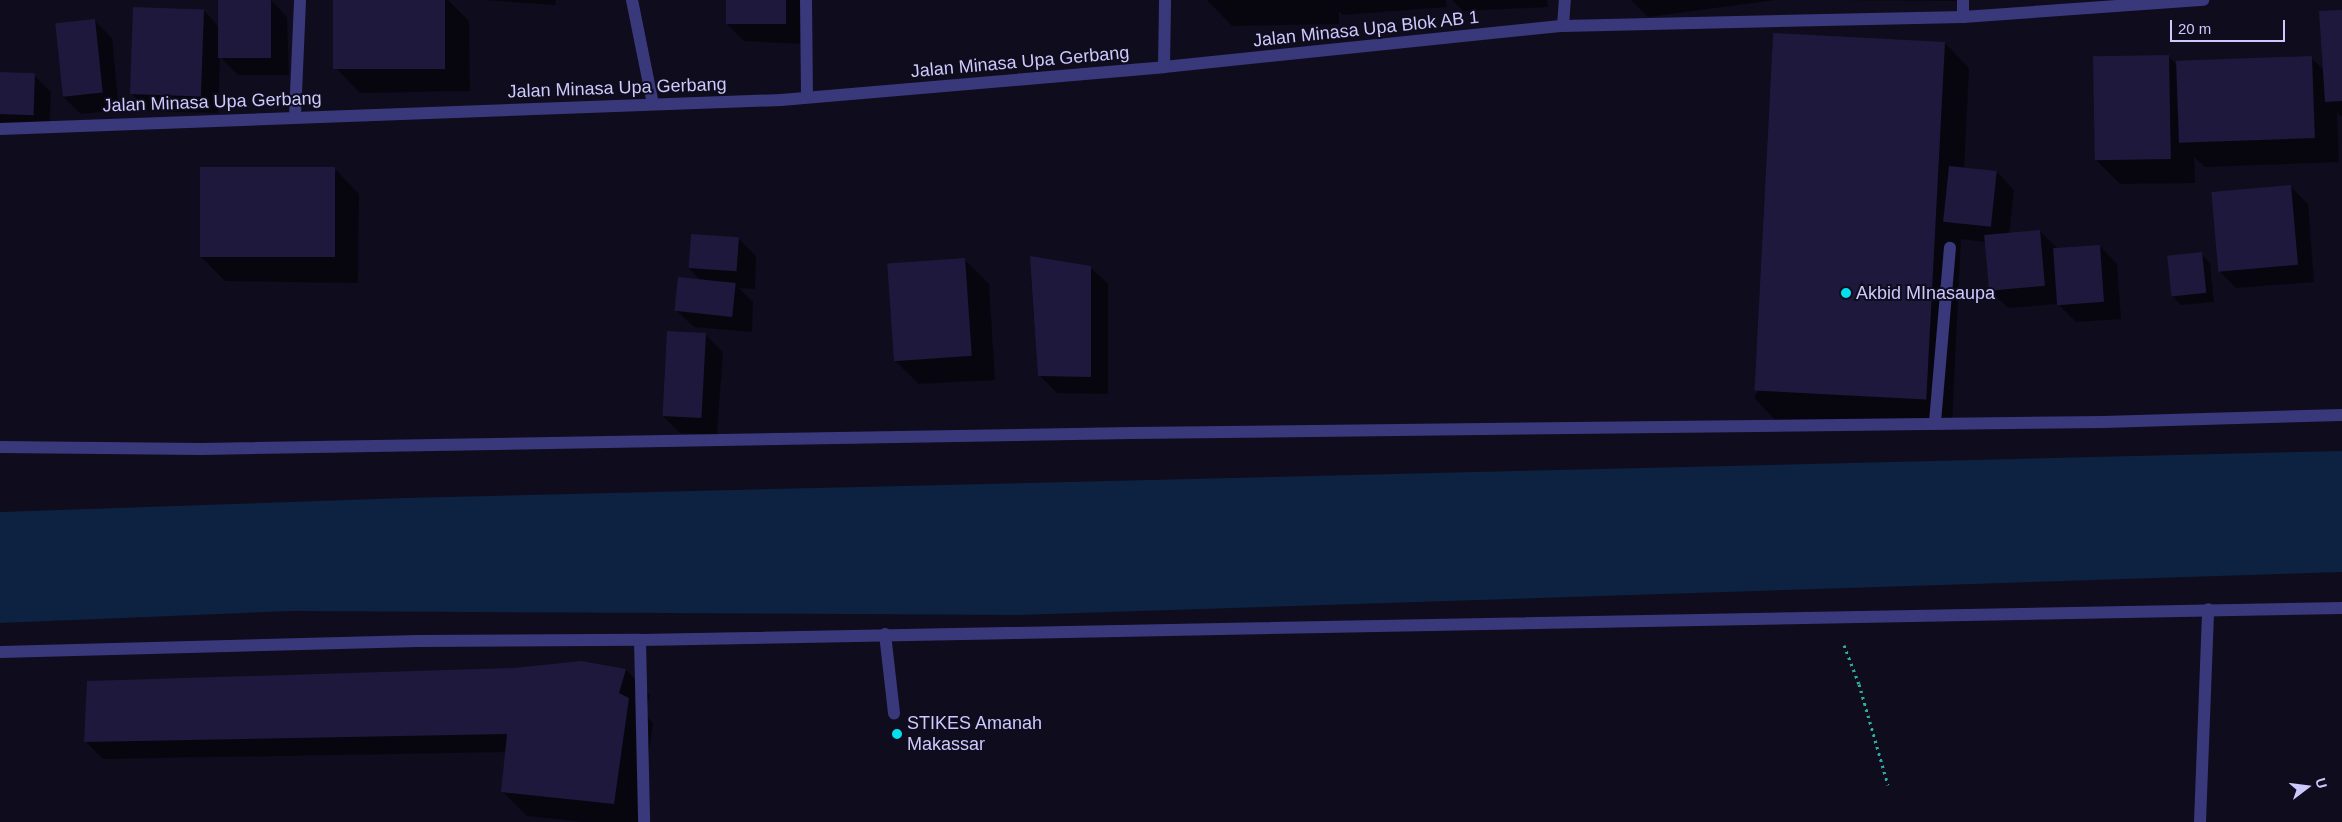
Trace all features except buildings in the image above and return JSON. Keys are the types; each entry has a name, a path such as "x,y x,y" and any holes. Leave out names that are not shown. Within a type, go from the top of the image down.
{"street":[{"path":"295,116 300,0"},
{"path":"632,0 653,104"},
{"path":"806,0 807,98"},
{"path":"1164,67 1165,0"},
{"path":"1563,26 1565,0"},
{"path":"1963,16 1964,0"},
{"name":"Jalan Minasa Upa Blok AB 1","path":"1234,60 1563,26 1963,16 2203,0"},
{"name":"Jalan Minasa Upa Gerbang","path":"0,129 295,116 807,98 1234,60"},
{"path":"1935,422 1950,248"},
{"path":"0,447 202,449 1935,422 2104,422 2342,416"},
{"path":"0,652 418,641 640,640 1833,616 2342,608"},
{"path":"2200,822 2208,609"},
{"path":"885,634 894,713"},
{"path":"640,640 644,822"}],"path":[{"path":"1833,616 1859,684 1888,785"}],"water":[{"path":"2342,451 2342,572 1018,615 290,611 0,623 0,512 405,498"}],"place":[{"name":"Akbid MInasaupa","path":"1846,293"},
{"name":"STIKES Amanah Makassar","path":"897,734"}]}
